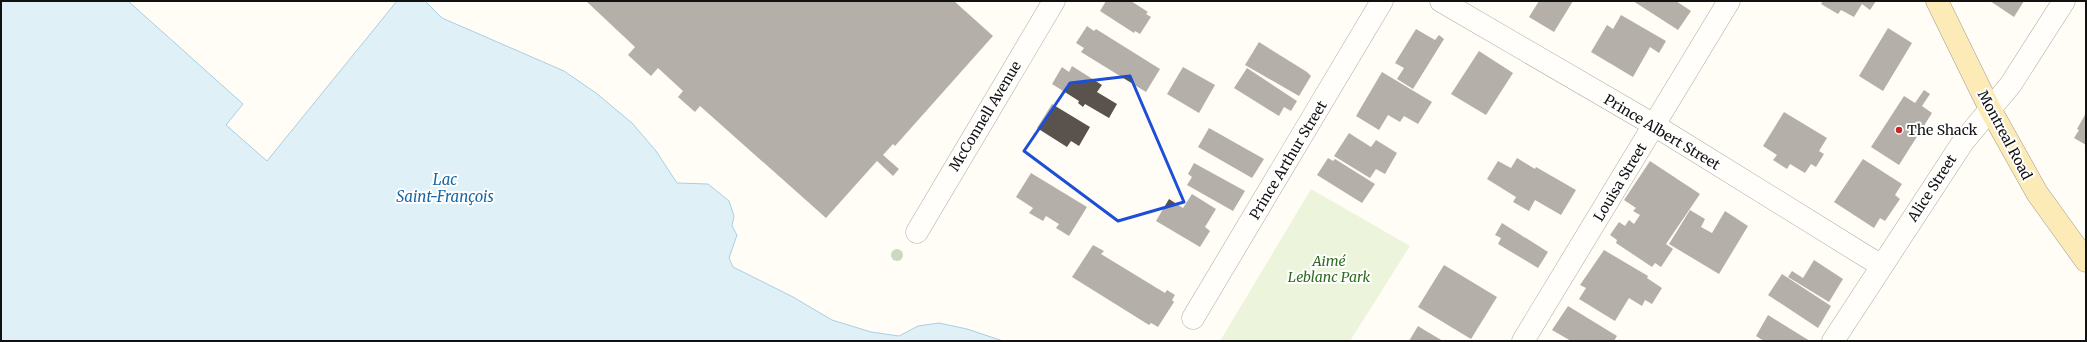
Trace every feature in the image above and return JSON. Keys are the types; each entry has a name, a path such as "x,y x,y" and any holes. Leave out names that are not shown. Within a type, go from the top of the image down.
{"main road":[{"name":"Montreal Road","path":"1937,1 1990,109 2037,193 2086,261"}],"street":[{"name":"McConnell Avenue","path":"917,232 1054,1"},
{"name":"Prince Arthur Street","path":"1193,318 1382,1"},
{"name":"Prince Albert Street","path":"1441,1 1654,125 1872,260 1882,264"},
{"name":"Louisa Street","path":"1522,341 1729,1"},
{"name":"Alice Street","path":"1834,341 1882,264 1963,142 2011,84 2064,1"}],"highlighted area":[{"path":"1130,76 1184,202 1118,221 1024,151 1070,83"}],"green space":[{"name":"Aimé Leblanc Park","path":"1311,189 1410,246 1350,341 1220,341"}],"water":[{"name":"Lac Saint-François","path":"1,1 128,1 243,104 226,125 267,161 397,1 425,1 442,18 564,71 596,93 632,123 656,151 677,183 708,184 729,201 734,216 732,226 737,235 729,258 733,267 793,297 832,320 871,332 899,336 918,326 939,323 967,329 1003,341 1,341"}],"building":[{"path":"586,1 954,1 993,36 895,146 893,144 883,155 899,169 893,176 877,161 826,218 700,106 695,112 678,97 683,91 658,68 651,76 628,55 635,47"},
{"path":"1106,1 1131,1 1148,12 1146,14 1151,17 1140,34 1135,31 1134,33 1100,11"},
{"path":"1539,1 1573,1 1554,32 1529,17"},
{"path":"1633,1 1676,1 1691,11 1678,30"},
{"path":"1823,1 1876,1 1870,10 1862,4 1854,17 1841,10 1838,14 1821,4"},
{"path":"1990,1 2024,1 2014,17"},
{"path":"1621,15 1666,41 1659,53 1650,47 1633,77 1591,52 1607,25 1613,29"},
{"path":"1087,26 1094,31 1096,29 1160,69 1146,92 1081,52 1084,48 1076,43"},
{"path":"1888,28 1912,43 1883,91 1859,76"},
{"path":"1416,29 1435,40 1439,35 1444,39 1413,89 1397,79 1404,68 1395,63"},
{"path":"1259,42 1311,76 1299,96 1245,65"},
{"path":"1479,51 1513,73 1486,115 1451,94"},
{"path":"1072,66 1102,85 1097,92 1117,104 1109,118 1085,104 1083,107 1078,103 1079,101 1052,84 1062,67 1069,72"},
{"path":"1183,67 1215,85 1199,113 1167,94"},
{"path":"1247,68 1297,101 1291,111 1284,107 1279,116 1234,88"},
{"path":"1382,72 1432,102 1418,124 1404,116 1400,122 1388,115 1379,130 1356,116"},
{"path":"1924,90 1930,94 1922,106 1932,113 1899,165 1871,147 1904,96 1915,103"},
{"path":"1052,104 1090,127 1079,146 1071,141 1067,147 1037,128"},
{"path":"1784,112 1827,138 1819,151 1824,154 1816,167 1811,164 1805,173 1790,164 1787,169 1773,160 1777,155 1763,146"},
{"path":"2086,113 2086,145 2074,138"},
{"path":"1209,128 1264,159 1252,178 1198,147"},
{"path":"1349,133 1371,147 1376,140 1397,153 1385,174 1376,169 1370,178 1334,156"},
{"path":"1328,158 1333,161 1335,159 1375,184 1362,203 1317,175"},
{"path":"1517,158 1576,190 1561,215 1535,200 1529,211 1513,202 1516,197 1487,179 1498,161 1511,168"},
{"path":"1863,159 1902,184 1895,195 1900,199 1885,221 1880,218 1874,228 1834,202"},
{"path":"1650,161 1700,194 1666,244 1673,249 1661,267 1655,263 1652,267 1616,243 1617,240 1610,235 1619,222 1625,226 1629,220 1634,224 1640,215 1633,211 1636,208 1624,200"},
{"path":"1194,163 1245,191 1233,211 1187,185 1192,177 1188,174"},
{"path":"1031,173 1087,207 1069,236 1056,228 1059,224 1046,216 1043,221 1029,213 1033,208 1016,197"},
{"path":"1192,194 1216,209 1205,227 1210,231 1200,247 1156,221 1169,199 1183,208"},
{"path":"1690,210 1705,219 1701,227 1712,233 1725,211 1748,226 1719,274 1669,244"},
{"path":"1502,223 1548,252 1538,268 1498,244 1501,238 1495,235"},
{"path":"1093,245 1104,251 1101,254 1165,293 1167,290 1175,295 1172,300 1174,302 1158,327 1151,323 1149,325 1072,277"},
{"path":"1604,250 1648,276 1647,278 1662,288 1652,304 1645,300 1642,306 1629,298 1615,321 1579,299 1586,288 1580,285"},
{"path":"1814,260 1843,279 1829,302 1788,277 1792,271 1803,278"},
{"path":"1444,265 1497,297 1471,339 1418,307"},
{"path":"1782,274 1831,306 1818,328 1768,295"},
{"path":"1568,306 1617,336 1614,341 1571,341 1552,330"},
{"path":"1768,315 1810,341 1764,341 1756,336"},
{"path":"1418,326 1426,331 1443,341 1409,341"}],"place":[{"name":"The Shack","path":"1899,130"}]}
